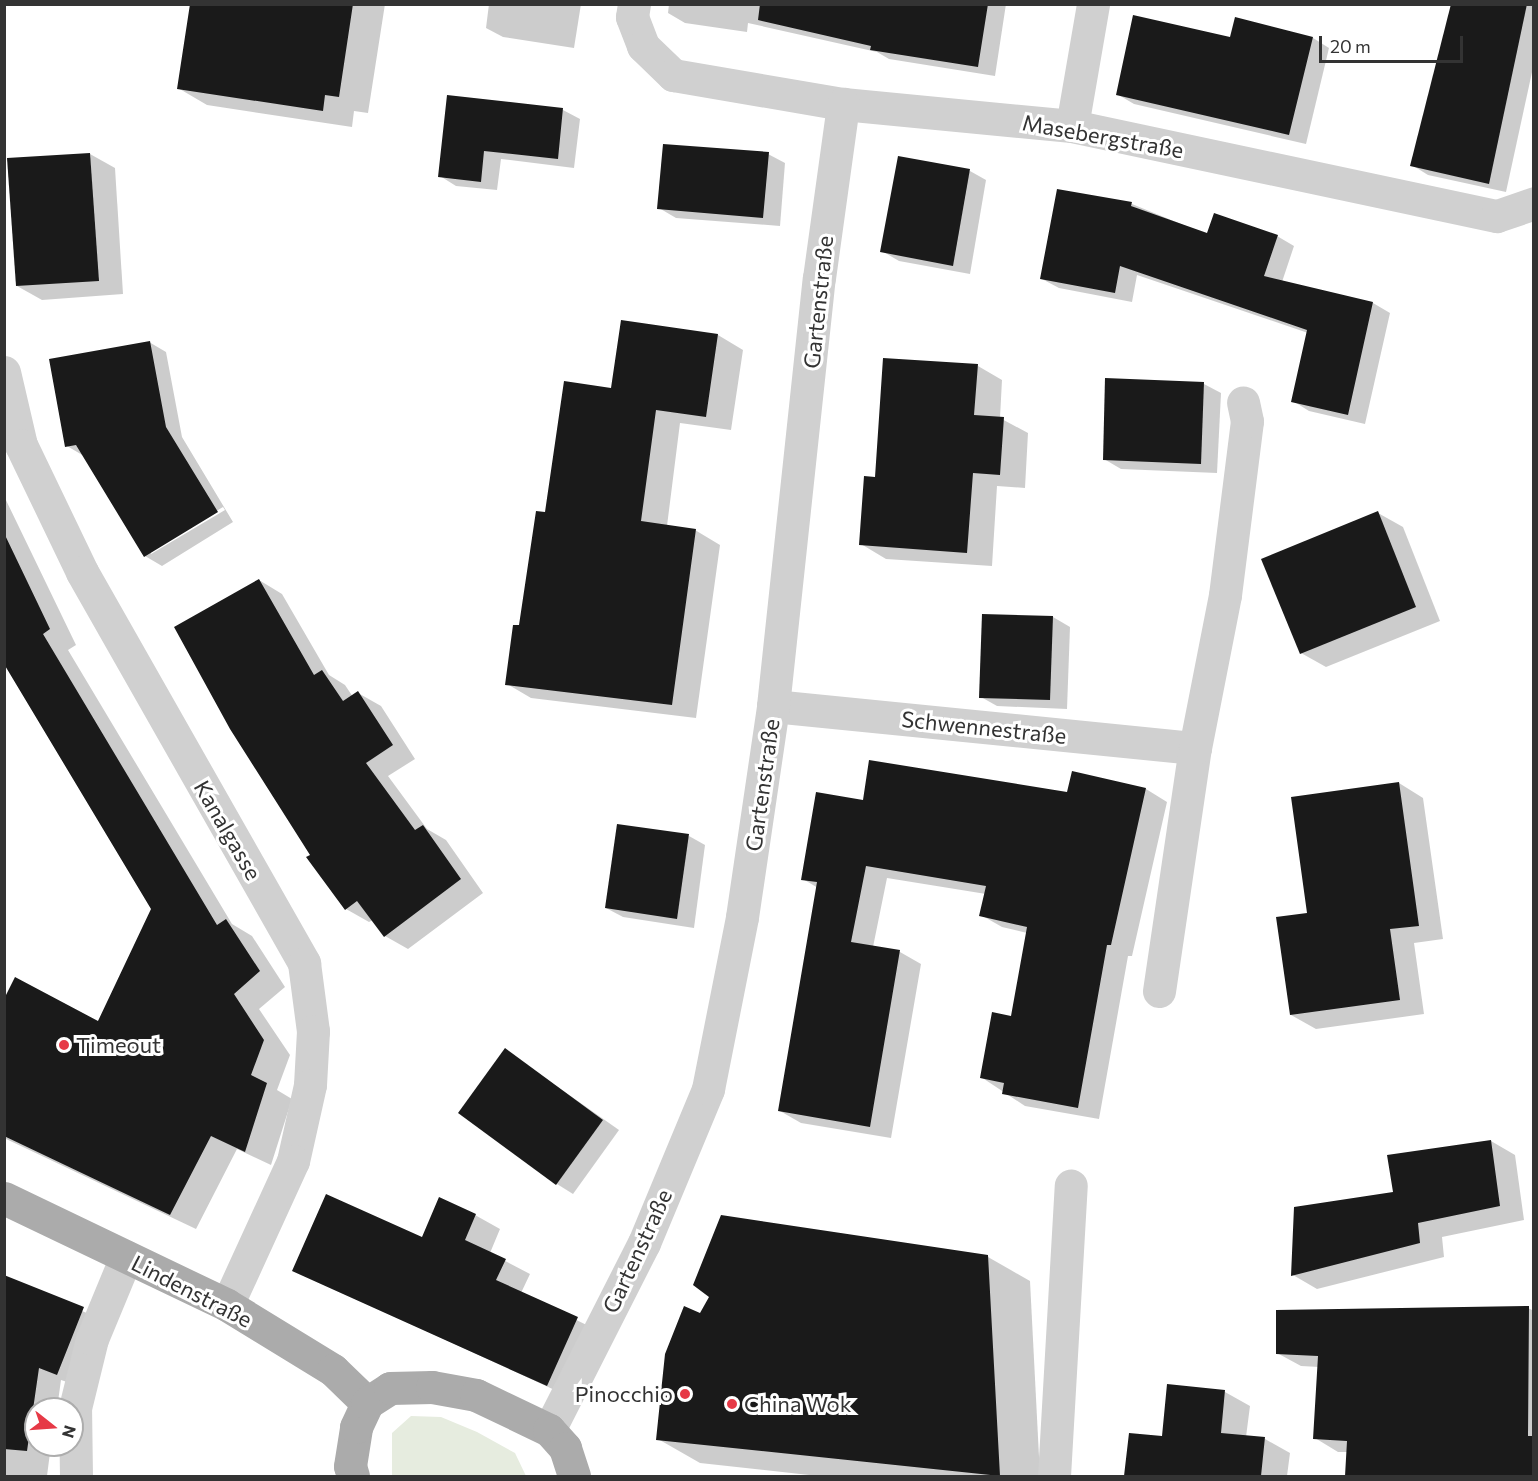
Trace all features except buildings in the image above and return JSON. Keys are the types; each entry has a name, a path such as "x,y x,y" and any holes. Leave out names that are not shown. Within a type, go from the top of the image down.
{"main road":[{"name":"Lindenstraße","path":"4,1198 227,1305 333,1370 367,1403"},
{"path":"353,1476 350,1466 356,1427 367,1403 390,1388 432,1387 476,1395 549,1430 565,1449 574,1476"}],"street":[{"name":"Masebergstraße","path":"634,4 632,17 643,46 673,75 843,104 1072,126 1497,216 1533,203"},
{"path":"1072,126 1093,4"},
{"name":"Gartenstraße","path":"549,1430 644,1243 708,1089 742,917 773,706 819,278 843,104"},
{"name":"Kanalgasse","path":"4,372 21,444 82,572 304,963 313,1031 310,1085 293,1161 227,1305"},
{"path":"1159,991 1195,748 1225,595 1247,421 1243,402"},
{"name":"Schwennestraße","path":"773,706 1195,748"},
{"path":"1054,1476 1071,1185"},
{"path":"76,1476 75,1408 92,1339 126,1257"}],"shaded area":[{"path":"411,1416 441,1417 477,1432 515,1453 526,1476 392,1476 392,1433"}],"place":[{"name":"Timeout","path":"64,1045"},
{"name":"Pinocchio","path":"685,1394"},
{"name":"China Wok","path":"732,1404"}]}
